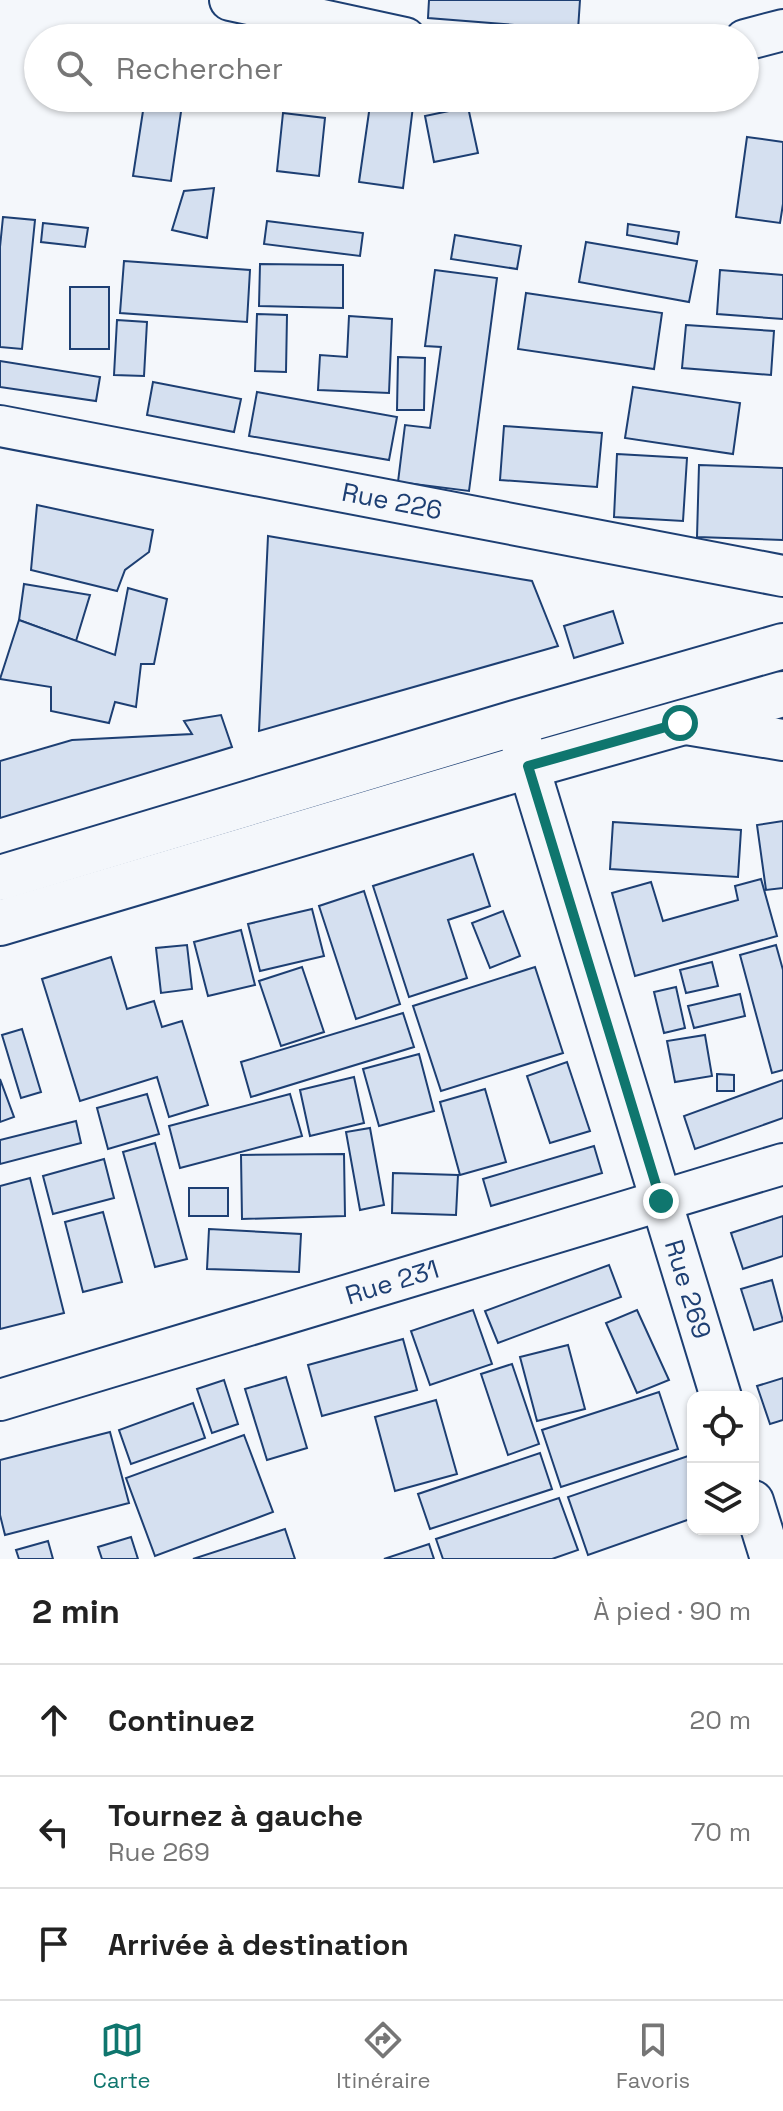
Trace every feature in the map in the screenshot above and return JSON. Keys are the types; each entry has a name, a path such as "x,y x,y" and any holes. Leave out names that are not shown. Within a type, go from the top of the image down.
{"main road":[{"path":"0,878 783,646"},
{"path":"0,923 528,766 783,694"}],"street":[{"path":"230,0 341,24"},
{"path":"759,36 783,30"},
{"name":"Rue 226","path":"0,426 783,576"},
{"name":"Rue 269","path":"515,723 719,1391"},
{"path":"680,723 783,740"},
{"name":"Rue 231","path":"0,1400 783,1164"},
{"path":"759,1520 771,1559"}],"building":[{"path":"429,0 580,0 578,24 503,24 428,18"},
{"path":"143,112 181,112 171,181 133,176"},
{"path":"369,112 412,112 403,188 359,182"},
{"path":"469,112 478,153 434,162 425,116"},
{"path":"283,113 325,118 319,176 277,171"},
{"path":"747,137 783,142 780,223 736,217"},
{"path":"214,188 207,238 172,230 184,191"},
{"path":"3,217 35,220 22,349 0,347"},
{"path":"267,221 363,233 360,256 264,244"},
{"path":"43,223 88,228 85,247 41,242"},
{"path":"628,224 679,232 677,244 627,235"},
{"path":"455,235 521,246 517,269 451,259"},
{"path":"586,242 697,261 689,302 579,282"},
{"path":"124,261 250,270 247,322 120,313"},
{"path":"260,264 343,265 343,308 259,306"},
{"path":"435,270 497,278 469,491 398,482 405,425 430,428 441,347 425,346"},
{"path":"720,270 783,275 783,319 717,314"},
{"path":"70,287 109,287 109,349 70,349"},
{"path":"526,293 662,313 654,369 518,349"},
{"path":"257,314 287,315 286,372 255,371"},
{"path":"349,316 392,319 389,393 318,390 320,355 347,357"},
{"path":"117,320 147,322 144,376 114,375"},
{"path":"686,325 774,331 771,375 682,368"},
{"path":"398,357 425,358 424,410 397,410"},
{"path":"0,361 100,377 96,401 0,387"},
{"path":"153,382 241,399 234,432 147,415"},
{"path":"633,387 740,403 733,454 625,438"},
{"path":"257,392 397,417 389,460 249,436"},
{"path":"504,426 602,433 597,487 500,480"},
{"path":"617,454 687,458 683,521 614,517"},
{"path":"699,465 783,468 783,540 697,537"},
{"path":"37,505 153,530 149,552 125,570 117,591 31,570"},
{"path":"268,536 532,581 558,646 259,731"},
{"path":"24,584 90,595 76,641 19,620"},
{"path":"128,588 167,599 154,664 141,664 136,707 115,702 109,723 51,711 51,687 0,679 19,620 115,655"},
{"path":"613,611 623,643 574,658 564,626"},
{"path":"221,715 232,747 0,818 0,761 72,740 192,734 184,721"},
{"path":"783,821 783,888 766,890 757,825"},
{"path":"613,822 741,830 738,877 610,869"},
{"path":"473,854 490,906 448,920 467,978 409,997 373,886"},
{"path":"761,879 777,936 635,976 612,893 651,882 663,921 738,900 735,886"},
{"path":"364,891 400,1004 356,1019 319,906"},
{"path":"312,909 324,956 260,971 248,924"},
{"path":"503,911 520,956 490,968 472,923"},
{"path":"241,930 255,985 208,996 194,942"},
{"path":"187,945 192,989 161,993 156,948"},
{"path":"776,945 783,970 783,1070 772,1073 740,955"},
{"path":"111,957 127,1009 154,1001 162,1027 182,1021 208,1105 169,1117 157,1077 80,1101 42,979"},
{"path":"712,962 718,986 686,993 680,970"},
{"path":"302,967 324,1032 281,1046 259,981"},
{"path":"535,967 563,1053 441,1091 413,1006"},
{"path":"676,987 685,1028 664,1033 654,992"},
{"path":"740,994 745,1016 694,1028 688,1006"},
{"path":"403,1013 414,1047 251,1097 241,1062"},
{"path":"22,1029 41,1092 21,1098 2,1035"},
{"path":"705,1035 712,1076 675,1082 667,1041"},
{"path":"419,1054 434,1111 379,1126 363,1069"},
{"path":"567,1062 590,1131 550,1143 527,1076"},
{"path":"717,1074 734,1075 734,1091 717,1091"},
{"path":"354,1077 364,1123 310,1136 300,1090"},
{"path":"0,1079 14,1117 0,1122"},
{"path":"783,1080 783,1118 695,1149 684,1116"},
{"path":"485,1089 506,1162 460,1175 440,1102"},
{"path":"147,1094 159,1134 108,1149 97,1108"},
{"path":"290,1094 302,1136 180,1168 169,1126"},
{"path":"76,1121 81,1143 0,1164 0,1140"},
{"path":"370,1128 384,1205 360,1210 346,1132"},
{"path":"155,1143 187,1259 155,1267 123,1152"},
{"path":"594,1146 602,1173 491,1206 483,1179"},
{"path":"344,1154 345,1216 242,1219 241,1155"},
{"path":"104,1159 114,1198 53,1214 43,1176"},
{"path":"393,1173 458,1175 456,1215 392,1213"},
{"path":"30,1178 64,1313 0,1329 0,1186"},
{"path":"189,1188 228,1188 228,1216 189,1216"},
{"path":"103,1212 122,1282 83,1292 65,1222"},
{"path":"783,1216 783,1256 743,1269 731,1233"},
{"path":"209,1229 301,1234 299,1272 207,1269"},
{"path":"609,1265 621,1297 498,1343 485,1311"},
{"path":"772,1280 783,1321 754,1330 741,1289"},
{"path":"473,1310 492,1364 430,1385 411,1331"},
{"path":"637,1310 669,1380 637,1393 606,1323"},
{"path":"403,1339 417,1390 322,1416 308,1365"},
{"path":"568,1345 585,1409 537,1421 520,1357"},
{"path":"512,1364 539,1444 508,1455 481,1374"},
{"path":"286,1377 307,1448 267,1460 245,1389"},
{"path":"783,1378 783,1420 770,1424 757,1386"},
{"path":"224,1380 238,1424 212,1433 197,1389"},
{"path":"659,1392 678,1449 561,1487 542,1430"},
{"path":"436,1400 457,1474 395,1491 375,1417"},
{"path":"193,1403 205,1438 131,1464 119,1430"},
{"path":"110,1432 129,1503 5,1535 0,1515 0,1460"},
{"path":"244,1435 273,1512 155,1556 126,1478"},
{"path":"540,1453 552,1489 430,1529 418,1494"},
{"path":"687,1456 687,1520 588,1555 568,1497"},
{"path":"559,1498 578,1550 552,1559 443,1559 436,1539"},
{"path":"285,1529 295,1559 193,1559"},
{"path":"131,1537 138,1559 102,1559 98,1547"},
{"path":"48,1541 53,1559 19,1559 16,1550"},
{"path":"429,1544 434,1559 384,1559"}],"route":[{"path":"661,1201 528,766 680,723"}]}
